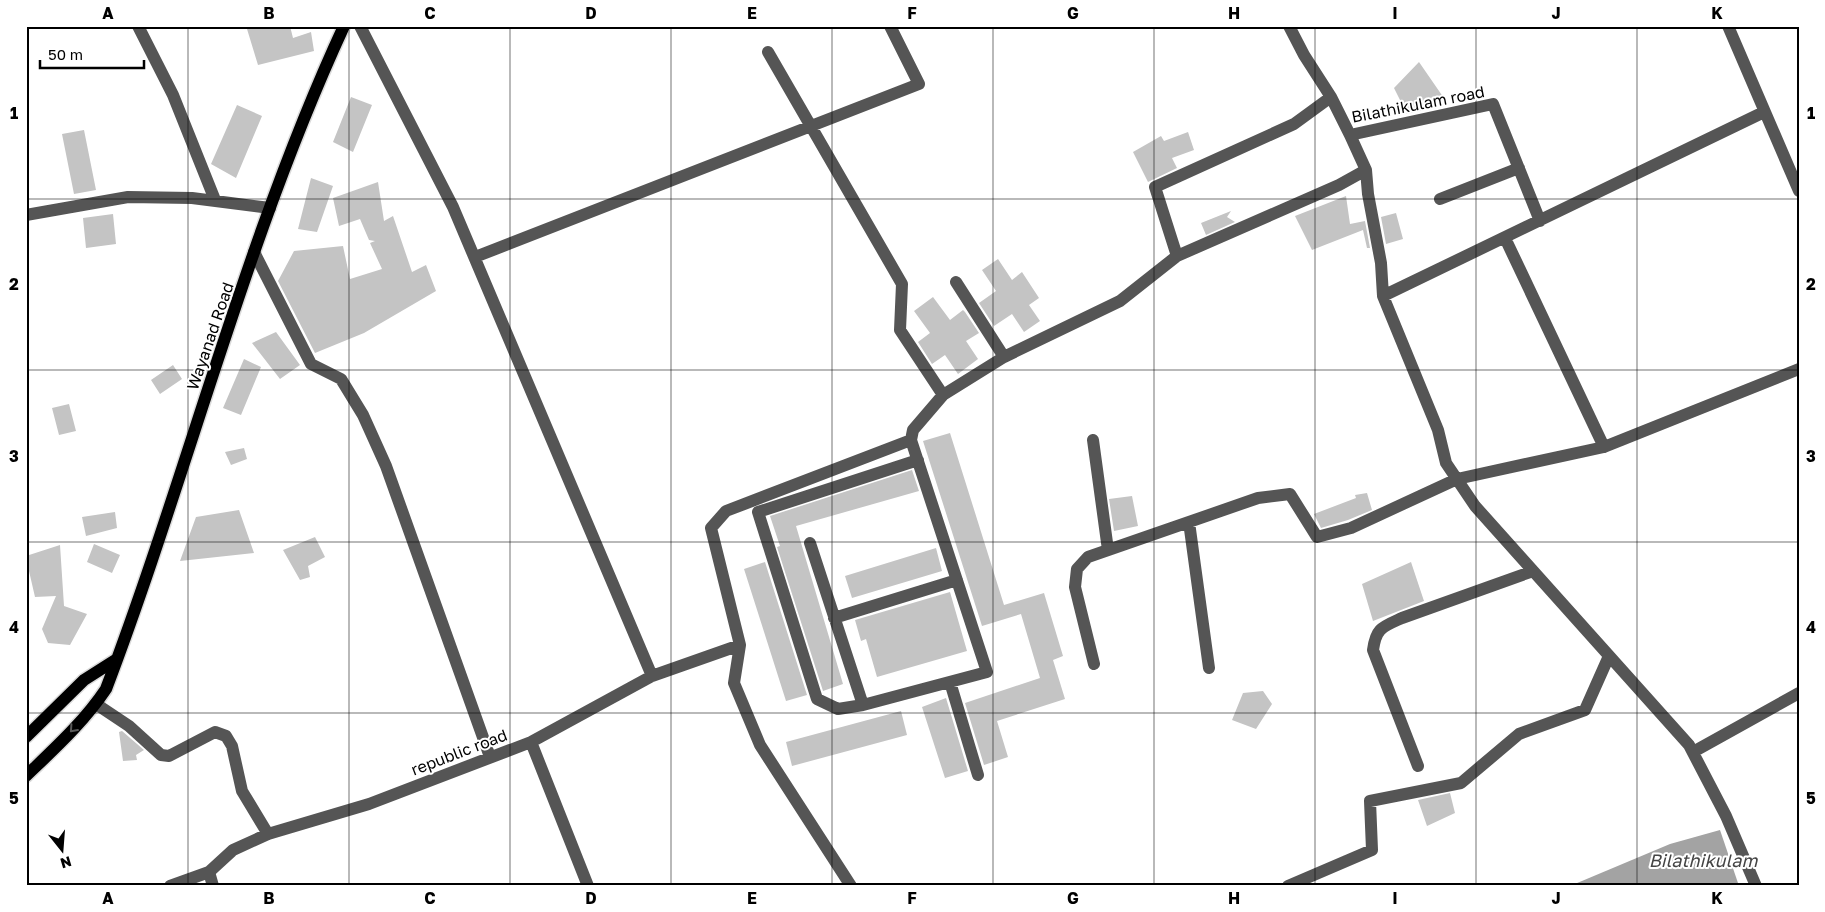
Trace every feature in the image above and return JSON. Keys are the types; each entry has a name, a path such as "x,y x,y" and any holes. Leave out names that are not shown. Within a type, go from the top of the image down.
{"main road":[{"name":"Wayanad Road","path":"26,776 96,704 106,689 254,252 325,67 344,26"},
{"path":"26,737 84,680 117,659"}],"street":[{"path":"138,26 172,96 216,200"},
{"path":"360,26 453,208 652,676"},
{"path":"475,257 919,84 890,26"},
{"name":"Bilathikulam road","path":"1289,26 1304,55 1331,97 1350,135 1492,104 1540,221"},
{"path":"1728,26 1799,191"},
{"path":"768,52 902,284 900,330 943,395"},
{"path":"1177,256 1155,187 1294,124 1331,97"},
{"path":"1383,296 1764,112"},
{"path":"1350,135 1366,170 1368,194 1381,263 1383,296 1438,430 1446,463 1475,506 1693,752 1726,816 1756,886"},
{"path":"1440,199 1519,168"},
{"path":"918,460 758,512 817,699 838,708 863,705 987,672 918,460 911,440 913,430 943,395 1004,357 1120,301 1177,256 1339,184 1366,170"},
{"path":"26,215 128,198 192,198 270,208"},
{"path":"1505,238 1604,447"},
{"path":"254,252 311,364 341,379 363,415 386,466 490,757"},
{"path":"956,282 1004,357"},
{"path":"1094,664 1075,587 1077,569 1088,557 1258,498 1290,494 1316,537 1351,528 1457,479 1604,447 1799,369"},
{"path":"851,886 760,745 734,683 740,645 711,528 726,511 911,440"},
{"path":"1094,440 1108,550"},
{"path":"1189,522 1209,668"},
{"path":"810,543 863,705"},
{"path":"1418,766 1372,650 1375,634 1383,626 1402,618 1533,571"},
{"path":"834,618 957,580"},
{"name":"republic road","path":"209,872 233,850 268,834 369,804 531,742 652,676 740,645"},
{"path":"1288,886 1372,850 1370,802 1461,782 1519,734 1585,710 1609,656"},
{"path":"950,682 978,775"},
{"path":"1693,752 1799,693"},
{"path":"96,704 129,726 161,756 169,756 215,732 226,736 232,746 242,791 268,834"},
{"path":"531,742 588,886"},
{"path":"170,886 209,872 213,886"}],"water":[{"name":"Bilathikulam","path":"1720,830 1739,886 1570,886 1670,844"}],"building":[{"path":"256,26 290,26 293,38 311,32 314,51 258,65 247,29"},
{"path":"1419,62 1448,104 1407,114 1394,88"},
{"path":"351,97 372,105 353,152 333,142"},
{"path":"237,105 262,116 236,178 211,164"},
{"path":"84,130 96,190 74,194 62,134"},
{"path":"1188,132 1194,150 1172,158 1177,168 1148,182 1133,152 1161,136 1164,141"},
{"path":"311,178 333,186 317,232 298,229"},
{"path":"378,182 384,221 393,216 412,272 426,265 436,291 364,333 315,353 278,281 294,251 343,246 350,279 382,269 370,243 375,241 369,240 360,219 339,226 333,198"},
{"path":"1346,196 1350,224 1365,221 1370,248 1367,248 1363,230 1312,250 1295,216"},
{"path":"1231,211 1227,217 1235,222 1206,235 1201,223"},
{"path":"1396,213 1403,239 1386,244 1381,217"},
{"path":"113,214 116,244 86,248 83,218"},
{"path":"998,259 1012,280 1022,272 1039,298 1029,305 1040,321 1024,332 1012,314 994,326 979,303 996,291 982,270"},
{"path":"933,297 950,320 963,310 979,333 966,341 978,359 958,374 945,355 932,364 918,342 930,333 914,311"},
{"path":"276,332 300,365 280,379 252,343"},
{"path":"244,359 261,367 241,415 223,408"},
{"path":"173,365 182,379 160,394 151,380"},
{"path":"69,404 76,431 59,435 52,408"},
{"path":"950,433 1004,605 1044,593 1063,656 1053,660 1065,699 997,721 1008,757 984,765 965,703 1040,678 1021,614 982,626 923,441"},
{"path":"244,448 247,459 231,465 225,452"},
{"path":"912,470 919,491 796,526 843,684 823,691 777,547 780,546 770,516"},
{"path":"1367,493 1372,510 1321,528 1314,514 1356,498 1355,495"},
{"path":"1132,496 1138,526 1114,531 1109,499"},
{"path":"239,510 254,553 180,561 196,517"},
{"path":"115,512 117,528 86,536 82,517"},
{"path":"315,537 325,557 308,566 310,577 300,580 283,550"},
{"path":"94,544 120,555 112,573 87,562"},
{"path":"60,545 64,606 87,614 70,645 48,643 42,629 56,596 35,597 26,558 26,556"},
{"path":"936,548 942,571 852,598 845,576"},
{"path":"765,562 807,695 786,701 744,569"},
{"path":"1411,562 1424,601 1373,621 1362,584"},
{"path":"950,592 967,651 877,677 866,639 861,641 855,620"},
{"path":"1263,691 1272,704 1256,729 1232,720 1243,693"},
{"path":"946,698 968,771 945,778 922,707"},
{"path":"901,711 907,735 792,766 786,742"},
{"path":"122,731 144,750 136,755 137,760 123,761 119,732"},
{"path":"1450,793 1455,813 1427,826 1418,800"}]}
